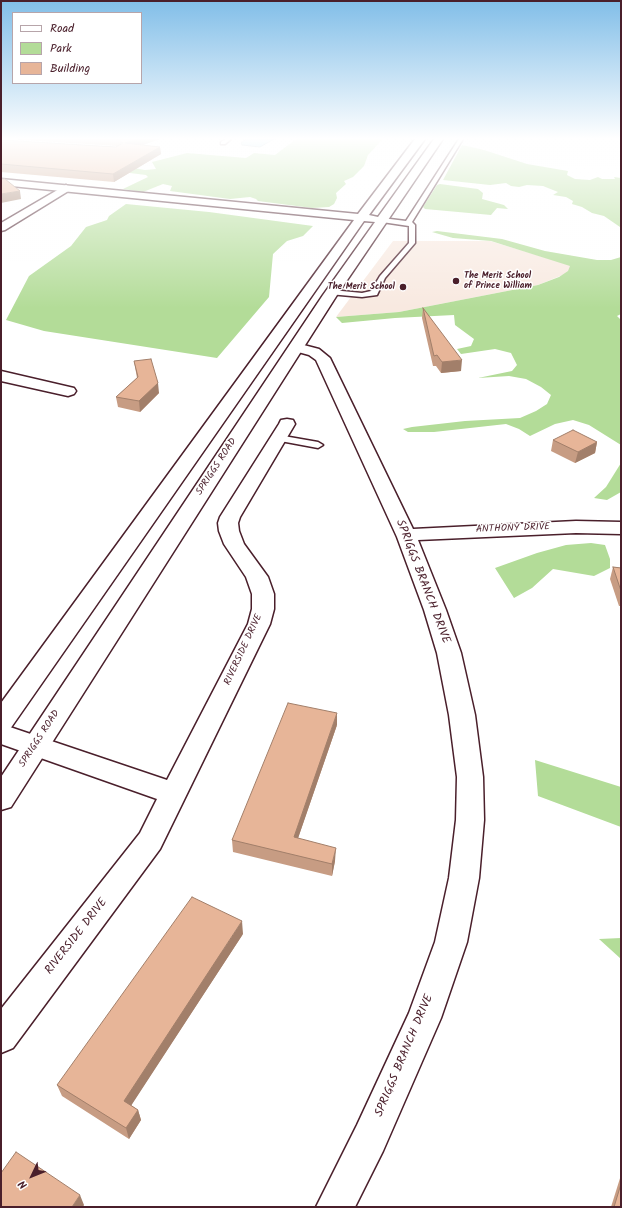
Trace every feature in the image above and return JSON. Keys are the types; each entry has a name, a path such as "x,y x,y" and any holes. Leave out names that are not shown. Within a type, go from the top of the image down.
{"main road":[{"path":"1,228 54,195"},
{"path":"139,195 382,220"},
{"path":"1,722 378,195"},
{"name":"SPRIGGS ROAD","path":"1,799 332,292 399,195"},
{"name":"SPRIGGS BRANCH DRIVE","path":"296,348 314,352 322,358 406,535 436,610 449,653 462,715 470,777 470,820 464,878 451,942 424,1018 370,1138 335,1207"},
{"path":"1,376 68,391"},
{"name":"RIVERSIDE DRIVE","path":"1,1036 150,841 262,615 263,602 260,585 252,570 234,544 228,531 228,524 230,517 282,432"},
{"name":"ANTHONY DRIVE","path":"406,535 503,529 576,527 621,528"},
{"path":"1,734 173,794"}],"lane":[{"path":"408,223 425,195"},
{"path":"332,292 362,296 374,293 382,277 412,243 412,225 408,223 382,220"},
{"path":"282,432 318,445"}],"shaded area":[{"name":"The Merit School of Prince William","path":"393,241 490,241 580,268 538,285 399,312 336,317"}],"green space":[{"path":"203,195 336,195 337,198 334,204 329,207 312,208 258,201 250,197 230,199"},
{"path":"430,195 483,195 482,199 504,205 508,209 497,208 491,215 425,209 423,207"},
{"path":"555,195 621,195 621,230 620,227 604,216 592,213 582,207 572,204 573,201 566,197"},
{"path":"126,204 209,212 313,226 303,236 287,241 273,254 269,297 217,358 44,331 6,320 29,276 71,246 86,227 107,220 109,216"},
{"path":"437,231 502,239 545,251 597,260 611,260 621,257 621,314 617,316 621,320 621,445 589,425 573,420 555,424 530,436 519,429 506,424 434,432 408,432 403,429 465,421 520,418 547,404 551,395 541,387 526,379 509,376 478,378 512,371 517,365 511,353 495,349 461,354 457,349 471,346 474,339 455,325 454,315 395,318 342,323 336,317 399,312 538,285 559,277 568,271 570,266 491,241 453,238 432,232"},
{"path":"621,463 621,492 607,500 594,498 606,487"},
{"path":"591,543 605,545 610,559 610,568 594,576 553,569 532,588 514,598 495,568 537,553 566,545"},
{"path":"535,760 621,787 621,827 538,796"},
{"path":"621,938 621,959 599,939"}],"building":[{"path":"423,308 462,360 442,362 437,355 434,356"},
{"path":"151,359 158,383 139,401 116,397 138,377 134,361"},
{"path":"573,430 597,442 578,452 553,440"},
{"path":"613,567 621,568 621,591"},
{"path":"288,703 337,713 294,837 336,848 332,864 232,840"},
{"path":"192,897 242,921 124,1101 138,1110 126,1128 57,1085"},
{"path":"16,1152 80,1195 72,1207 1,1207 1,1173"},
{"path":"621,1184 621,1207 614,1207"}],"place":[{"name":"The Merit School of Prince William","path":"456,281"},
{"name":"The Merit School","path":"403,287"}]}
